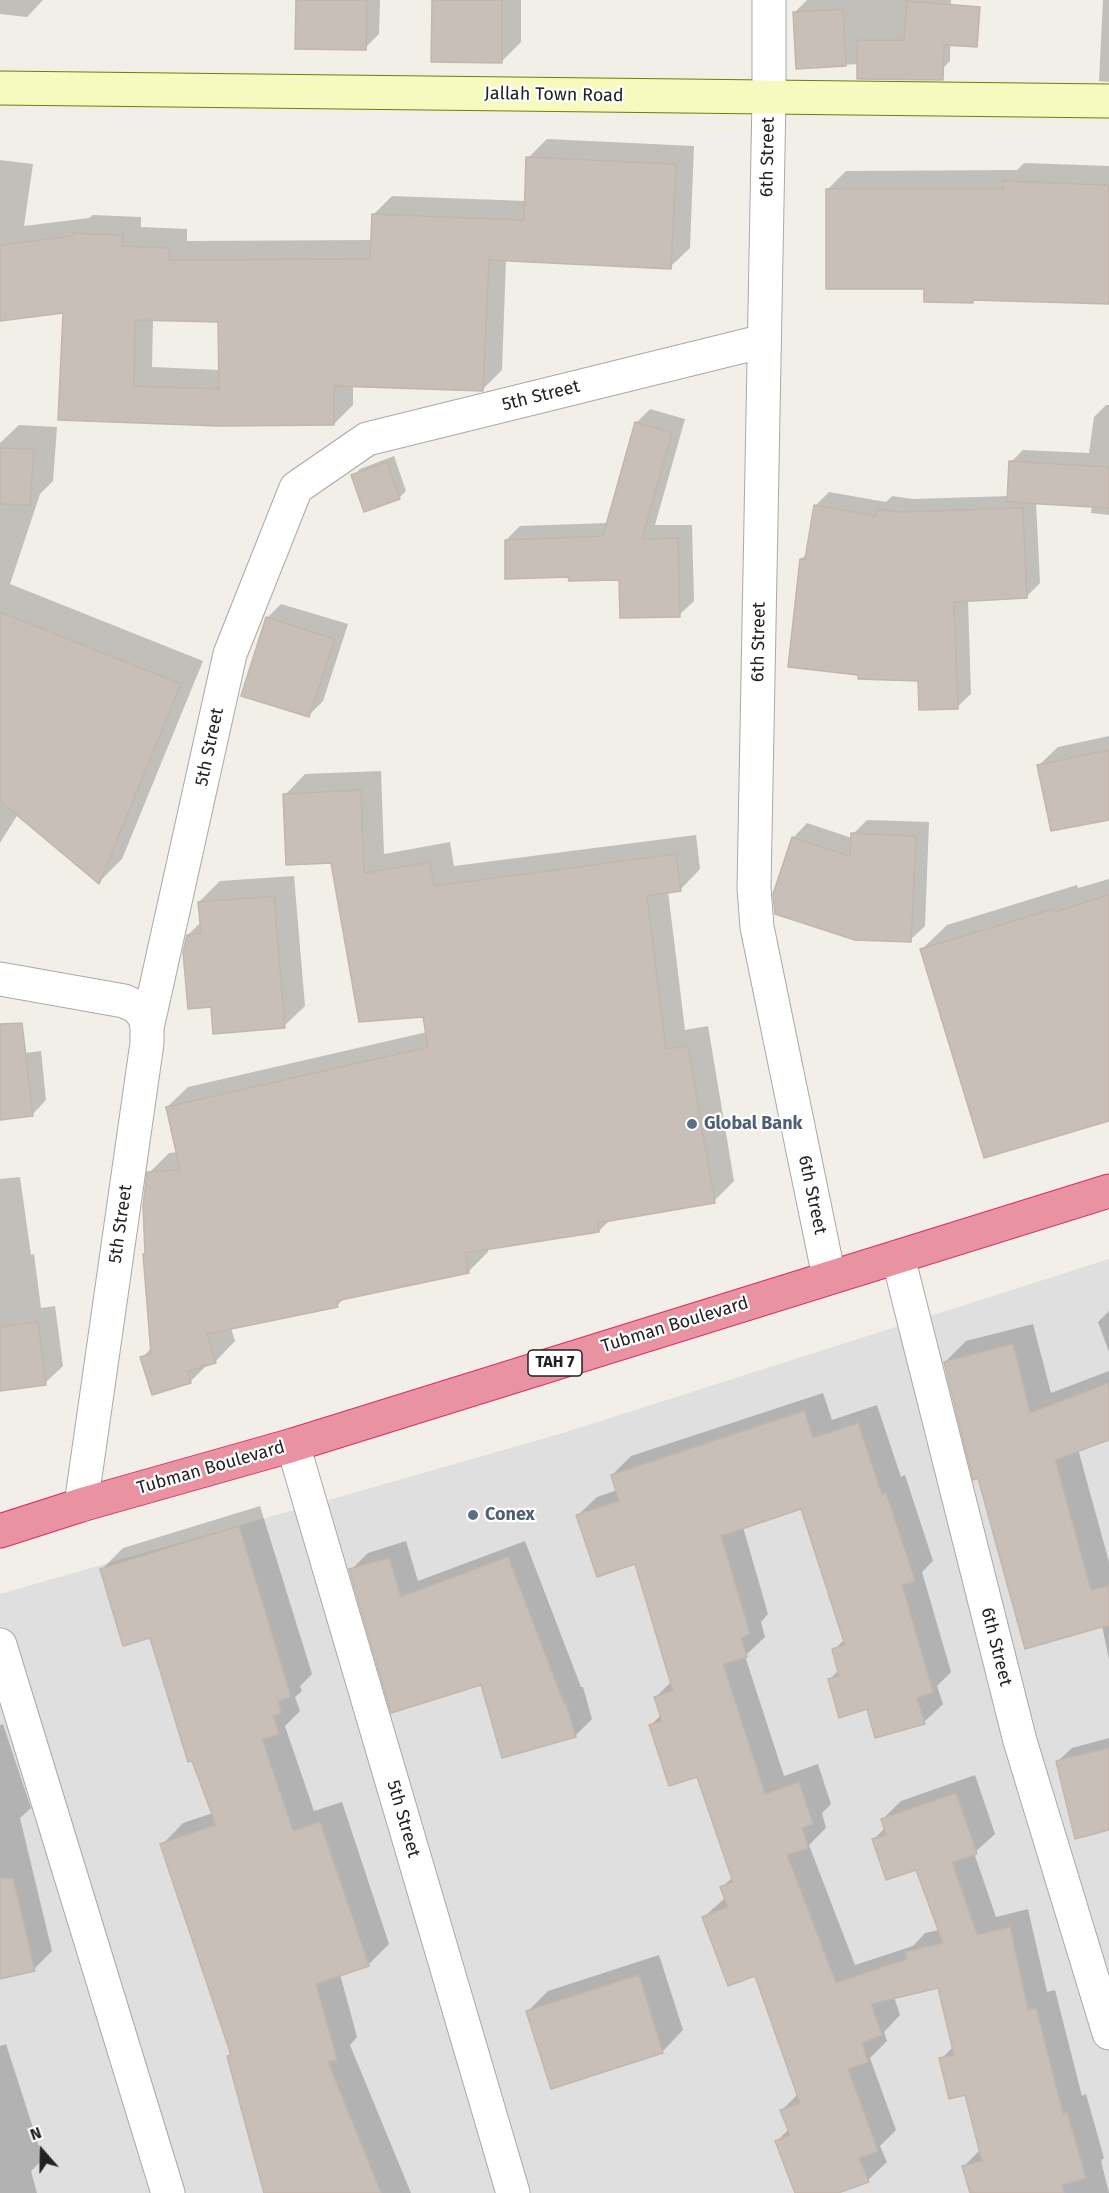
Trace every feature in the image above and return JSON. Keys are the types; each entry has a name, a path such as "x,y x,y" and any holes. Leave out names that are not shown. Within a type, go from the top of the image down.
{"highway":[{"name":"Tubman Boulevard","path":"0,1531 81,1505 293,1445 1109,1191"}],"street":[{"name":"6th Street","path":"769,0 754,888 757,927 829,1277"},
{"name":"Jallah Town Road","path":"0,88 1109,101"},
{"name":"5th Street","path":"81,1505 147,1043 147,1028 230,654 296,488 367,439 764,341"},
{"path":"0,979 124,1000 137,1007 145,1017 147,1028"},
{"name":"6th Street","path":"898,1257 1020,1741 1109,2032"},
{"name":"5th Street","path":"293,1445 513,2193"},
{"path":"0,1645 168,2193"}],"shaded area":[{"path":"1109,1259 1109,2193 0,2193 0,1594 563,1433"}],"building":[{"path":"296,0 367,0 366,50 295,49"},
{"path":"432,0 502,0 502,63 431,62"},
{"path":"907,1 980,7 977,47 944,45 943,80 857,79 857,40 904,40"},
{"path":"843,9 846,66 796,69 793,12"},
{"path":"526,157 676,164 671,269 489,260 483,391 334,386 334,425 219,426 58,420 63,313 0,321 0,245 72,236 73,233 123,235 122,246 169,248 169,260 370,259 372,214 524,220","holes":["135,320 218,322 219,389 134,386"]},
{"path":"1003,181 1109,185 1109,304 973,300 973,303 924,302 924,289 826,289 826,189 1003,189"},
{"path":"635,422 672,433 642,539 678,538 680,617 620,618 619,580 569,581 568,577 505,579 505,540 603,536"},
{"path":"0,448 34,449 30,505 0,504"},
{"path":"1009,461 1109,467 1109,508 1007,502"},
{"path":"387,462 400,499 364,512 351,475"},
{"path":"814,505 876,516 877,509 899,512 1023,508 1027,598 954,602 958,709 919,710 918,681 858,679 858,675 788,667 800,559 805,559"},
{"path":"0,612 181,684 99,884 0,801"},
{"path":"266,617 335,639 309,717 241,696"},
{"path":"1109,750 1109,820 1051,831 1037,765"},
{"path":"361,790 364,873 430,862 434,886 676,854 681,891 647,896 666,1049 688,1046 715,1203 598,1223 599,1232 465,1253 469,1273 336,1301 338,1307 207,1334 216,1363 188,1371 191,1383 152,1395 140,1357 151,1354 143,1254 145,1254 143,1206 147,1172 180,1170 166,1107 428,1047 423,1017 359,1022 331,863 286,865 283,794"},
{"path":"851,833 916,836 911,942 855,940 775,914 773,894 792,837 850,856"},
{"path":"1109,895 1109,1121 984,1158 920,949 1053,909 1054,912"},
{"path":"274,896 285,1028 213,1034 211,1007 188,1009 183,952 187,935 201,933 198,902"},
{"path":"22,1023 33,1116 0,1120 0,1024"},
{"path":"38,1322 46,1385 0,1391 0,1327"},
{"path":"1013,1344 1030,1413 1109,1383 1109,1440 1055,1460 1091,1590 1109,1586 1109,1625 1025,1649 978,1478 973,1480 944,1362"},
{"path":"804,1411 813,1438 858,1423 882,1495 886,1493 915,1581 902,1585 933,1692 917,1698 925,1724 875,1738 867,1709 839,1718 828,1679 839,1676 832,1649 845,1645 801,1509 721,1536 750,1634 741,1638 747,1657 723,1664 765,1794 799,1782 813,1824 802,1828 808,1848 787,1855 836,1983 907,1959 905,1952 943,1943 916,1870 886,1880 872,1839 886,1835 881,1819 956,1793 977,1854 952,1862 977,1935 1010,1927 1028,2010 1036,2008 1063,2114 1067,2112 1086,2178 1062,2185 1064,2193 970,2193 962,2166 982,2161 965,2095 949,2099 939,2058 954,2055 938,1988 871,2004 882,2035 862,2043 868,2062 848,2069 878,2151 859,2158 869,2182 838,2193 795,2193 775,2141 790,2135 780,2110 800,2103 755,1976 728,1986 702,1917 728,1907 720,1887 733,1882 697,1777 669,1786 649,1725 662,1721 654,1697 673,1691 635,1564 597,1577 576,1515 619,1501 611,1475"},
{"path":"239,1526 291,1697 278,1701 281,1713 273,1716 279,1734 262,1739 293,1831 320,1822 369,1966 316,1984 337,2060 328,2062 381,2193 264,2193 227,2056 231,2055 160,1844 216,1825 192,1761 188,1762 150,1638 123,1646 100,1569"},
{"path":"508,1557 564,1704 566,1703 576,1737 502,1758 481,1685 391,1713 349,1569 389,1558 401,1597"},
{"path":"1109,1748 1109,1830 1075,1839 1056,1761"},
{"path":"13,1878 35,1971 0,1979 0,1879"},
{"path":"639,1975 663,2053 551,2089 526,2011"}],"place":[{"name":"Global Bank","path":"692,1124"},
{"name":"Conex","path":"473,1515"}]}
